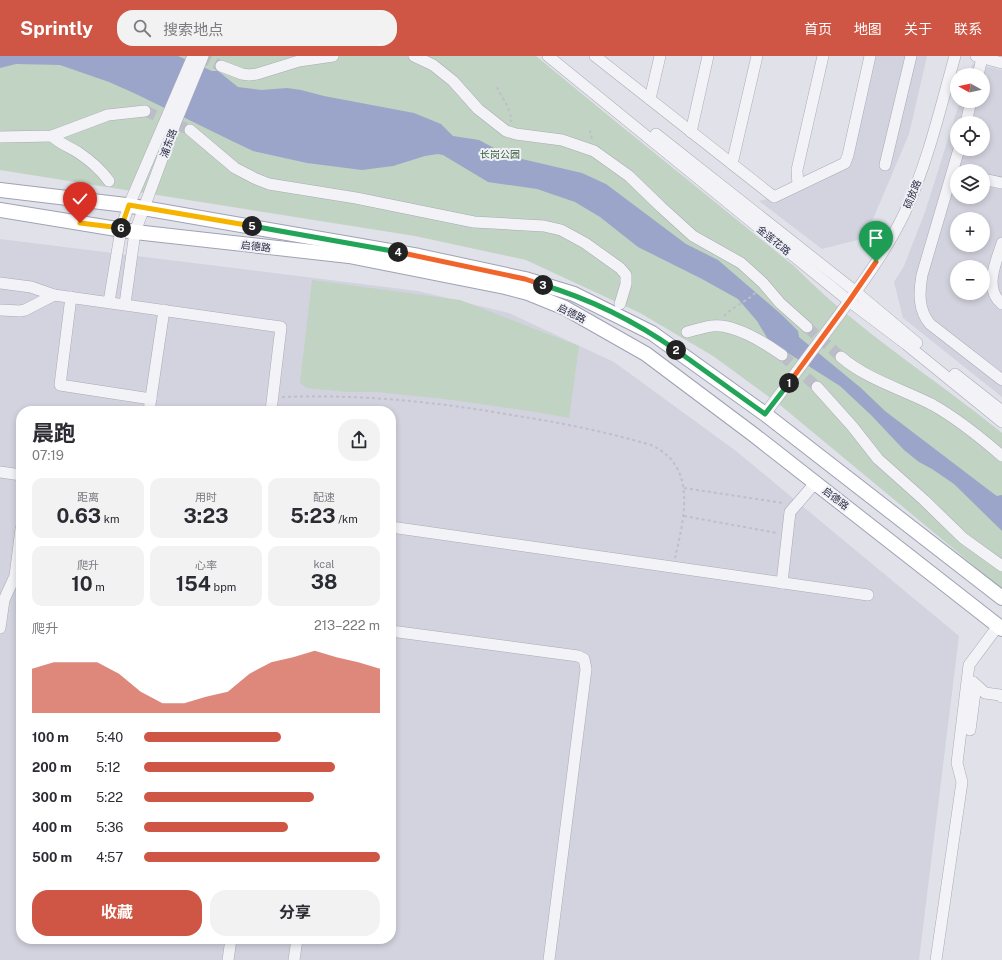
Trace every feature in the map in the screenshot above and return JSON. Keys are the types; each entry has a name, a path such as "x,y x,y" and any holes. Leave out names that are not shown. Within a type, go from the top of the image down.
{"main road":[{"name":"启德路","path":"0,190 129,205 419,256 525,279 574,294 652,333 765,414 1002,598"},
{"name":"启德路","path":"0,210 135,232 349,256 505,286 528,293 565,308 646,354 816,482 1000,627"}],"street":[{"name":"浦东路","path":"109,302 121,229 129,205 193,56"},
{"name":"浦东路","path":"125,304 135,232 175,124 203,56"},
{"path":"220,66 242,74 253,74 299,61 333,56"},
{"path":"414,56 433,65 453,81 478,109 508,132 562,140 594,151 628,176 693,236 741,262 780,303 807,326"},
{"name":"金莲花路","path":"548,56 853,297 881,314 1002,411"},
{"name":"金莲花路","path":"558,56 853,297 906,344 1002,422"},
{"path":"595,56 606,60 650,99 774,197 845,163 870,56"},
{"path":"650,99 660,56"},
{"path":"691,132 708,56"},
{"path":"732,164 757,56"},
{"path":"798,185 797,170 823,56"},
{"path":"885,165 911,56"},
{"name":"硕放路","path":"765,414 853,297 893,236 905,213 916,186 931,142 955,56"},
{"path":"978,68 979,57 1002,63"},
{"path":"0,137 52,136 108,115 145,111"},
{"path":"190,130 235,168 269,184 356,198 480,222 544,226 561,230 585,243 620,268 626,275 626,284 620,304"},
{"path":"52,136 57,141 78,152 90,161 109,181"},
{"path":"990,180 1002,183"},
{"path":"950,188 922,275 920,300 922,311 930,324 1002,380"},
{"path":"1002,243 992,280 992,290 997,300 1002,304"},
{"path":"0,283 30,287 54,295 281,327 272,406"},
{"path":"0,310 25,310 54,295"},
{"path":"71,297 60,385 151,399"},
{"path":"150,406 164,310"},
{"path":"687,332 712,326 722,326 737,330 782,355"},
{"path":"841,357 866,375 933,406 970,429 1002,456"},
{"path":"817,387 852,426 878,459 924,500 963,538 1002,566"},
{"path":"0,472 16,474"},
{"path":"782,583 790,512 816,482"},
{"path":"396,528 868,595"},
{"path":"0,628 4,600 16,580"},
{"path":"936,960 962,782 957,763 969,664 1000,627"},
{"path":"396,632 578,656 584,659 586,669 548,960"},
{"path":"968,675 976,686 985,693 1002,697"},
{"path":"970,730 976,686"},
{"path":"228,960 230,944"},
{"path":"294,960 296,944"}],"path":[{"path":"497,87 511,114 511,122 508,132"},
{"path":"722,326 722,319 728,312 756,293 763,284"},
{"path":"273,398 346,396 410,400 561,423 637,441 661,450 669,457 677,468 684,488 684,516 673,567"},
{"path":"684,488 796,505"},
{"path":"684,516 788,534"}],"shaded area":[{"path":"870,56 927,56 909,134 865,238 822,249 759,201 774,197 845,163"},
{"path":"973,63 1002,70 1002,397 903,318 894,282 904,266 925,212 950,133 950,156 990,156 990,116 955,116 958,108 990,108 990,68 971,68"},
{"path":"0,239 418,291 509,313 614,362 736,451 959,636 919,960 0,960"}],"green space":[{"name":"长岗公园","path":"0,56 536,56 794,266 843,311 1002,433 1002,589 780,405 713,356 640,313 526,260 415,236 0,170"},
{"path":"312,280 460,300 579,346 569,418 445,399 377,392 346,392 307,388 300,383"}],"water":[{"path":"0,56 178,56 212,71 218,71 238,87 261,90 287,88 301,90 324,96 414,113 441,124 453,136 479,140 509,156 582,173 606,184 686,244 718,260 782,315 798,331 799,337 861,388 885,411 994,494 997,496 1002,495 1002,531 954,484 919,462 904,450 871,415 840,386 769,341 757,321 738,299 638,247 600,217 575,202 537,189 488,182 443,155 438,154 425,156 393,166 362,170 307,163 253,151 109,82 60,65 16,64 0,68"}],"tunnel":[{"path":"200,56 221,66"},
{"path":"145,111 190,130"},
{"path":"807,327 841,357"},
{"path":"782,355 817,387"}],"route":[{"path":"80,223 121,229 129,205 419,256 525,279 574,294 652,333 765,414 876,262"}]}
